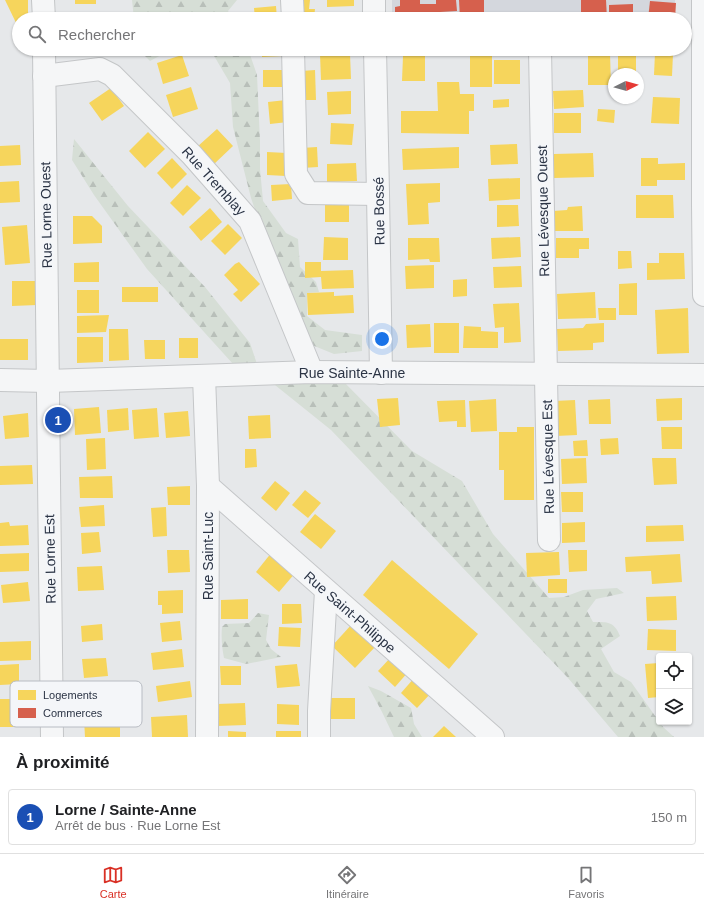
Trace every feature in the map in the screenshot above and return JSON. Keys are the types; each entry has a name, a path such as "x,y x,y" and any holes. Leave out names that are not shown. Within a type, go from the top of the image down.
{"street":[{"path":"43,0 44,12"},
{"path":"292,0 293,12"},
{"path":"374,0 374,12"},
{"path":"703,0 694,39 703,91 704,295"},
{"name":"Rue Lorne Ouest","path":"44,56 48,381"},
{"path":"293,56 296,174 308,193 378,194"},
{"name":"Rue Bossé","path":"375,56 381,372"},
{"name":"Rue Lévesque Ouest","path":"540,56 547,374"},
{"name":"Rue Tremblay","path":"44,76 100,69 112,75 192,155 250,222 312,372"},
{"name":"Rue Sainte-Anne","path":"0,380 48,381 312,372 704,375"},
{"name":"Rue Lévesque Est","path":"547,374 549,540"},
{"name":"Rue Saint-Luc","path":"204,376 208,486 207,737"},
{"name":"Rue Lorne Est","path":"48,381 51,681"},
{"name":"Rue Saint-Philippe","path":"208,486 493,737"},
{"path":"319,737 319,711 326,591"},
{"name":"Rue Lorne Est","path":"52,727 52,737"}],"shaded area":[{"path":"392,0 675,0 675,12 392,12"}],"green space":[{"path":"132,0 237,0 229,12 133,12"},
{"path":"145,56 159,56 150,61"},
{"path":"214,56 250,56 257,75 260,169 263,201 286,233 298,239 300,267 316,282 319,292 307,293 307,316 325,330 362,335 362,351 334,354 307,343 280,284 251,198 233,127 230,83"},
{"path":"74,139 128,206 205,287 250,343 260,373 233,364 147,269 94,195 72,160"},
{"path":"260,373 341,379 412,451 462,481 493,534 549,598 564,597 583,590 617,588 624,593 596,599 587,611 593,622 610,623 618,631 620,636 601,649 614,672 631,682 656,717 656,725 662,725 674,737 618,737 568,678 331,430"},
{"path":"258,613 269,615 266,640 271,649 281,657 246,664 224,658 222,627 225,624 249,623"},
{"path":"368,686 381,691 411,708 414,724 422,737 394,737"}],"building: Logements":[{"path":"5,0 28,0 28,12 12,12 12,14"},
{"path":"75,0 96,0 96,4 75,4"},
{"path":"300,0 310,0 309,9 315,9 315,12 299,12"},
{"path":"327,0 354,0 354,6 327,7"},
{"path":"276,6 276,12 254,12 254,8"},
{"path":"182,56 189,76 163,84 157,63"},
{"path":"262,56 283,56 262,57"},
{"path":"320,56 350,56 351,79 321,80"},
{"path":"403,56 425,56 425,81 402,81"},
{"path":"470,56 492,56 492,87 470,87"},
{"path":"588,56 610,56 610,68 608,68 608,85 588,85"},
{"path":"618,56 636,56 636,68 618,68"},
{"path":"655,56 673,56 672,76 654,75"},
{"path":"494,60 520,60 520,84 494,84"},
{"path":"263,70 286,70 286,87 263,87"},
{"path":"315,70 316,100 302,100 301,71"},
{"path":"437,82 459,82 460,94 474,94 474,111 469,111 469,134 401,133 401,111 438,111"},
{"path":"191,87 198,109 173,117 166,95"},
{"path":"111,88 124,106 102,121 89,103"},
{"path":"583,90 584,107 554,109 553,91"},
{"path":"351,91 351,114 328,115 327,92"},
{"path":"653,97 680,98 679,124 651,123"},
{"path":"509,99 509,107 493,108 493,100"},
{"path":"286,100 288,122 270,124 268,102"},
{"path":"598,109 615,110 614,123 597,121"},
{"path":"554,113 581,113 581,133 554,133"},
{"path":"331,123 354,124 352,145 330,144"},
{"path":"217,129 233,146 213,165 197,147"},
{"path":"148,132 165,149 145,168 129,151"},
{"path":"517,144 518,164 491,165 490,145"},
{"path":"20,145 21,165 0,166 0,146"},
{"path":"317,147 318,167 302,168 301,148"},
{"path":"459,147 459,168 403,170 402,149"},
{"path":"267,152 287,153 286,176 267,175"},
{"path":"593,153 594,177 554,178 554,154"},
{"path":"172,158 187,174 172,189 157,173"},
{"path":"641,158 658,158 658,164 685,163 685,180 657,180 657,186 641,186"},
{"path":"356,163 357,181 327,182 327,164"},
{"path":"520,178 520,199 489,201 488,179"},
{"path":"19,181 20,202 0,203 0,182"},
{"path":"440,183 440,202 428,203 429,224 408,225 406,184"},
{"path":"291,184 292,199 272,201 271,185"},
{"path":"187,185 201,198 183,216 170,203"},
{"path":"636,195 673,195 674,218 636,218"},
{"path":"325,201 349,201 349,222 325,222"},
{"path":"497,205 518,205 519,226 497,227"},
{"path":"582,206 583,231 553,231 553,211 567,210 568,207"},
{"path":"210,208 222,222 201,241 189,227"},
{"path":"73,216 92,216 102,226 102,243 73,244"},
{"path":"228,224 242,238 225,255 211,241"},
{"path":"27,225 30,263 5,265 2,227"},
{"path":"324,237 348,238 348,260 323,260"},
{"path":"520,237 521,257 492,259 491,238"},
{"path":"408,238 439,238 440,262 430,262 429,259 408,260"},
{"path":"556,238 589,238 589,249 579,249 579,258 556,258"},
{"path":"618,251 631,251 632,268 618,269"},
{"path":"659,253 684,253 685,279 647,280 647,263 659,263"},
{"path":"99,262 99,282 74,282 74,263"},
{"path":"239,262 260,284 241,302 233,294 238,290 224,275"},
{"path":"305,262 321,262 321,271 353,270 354,288 322,289 321,277 305,278"},
{"path":"434,265 434,288 406,289 405,266"},
{"path":"521,266 522,287 494,288 493,267"},
{"path":"467,279 467,296 453,297 453,280"},
{"path":"12,281 36,281 37,305 12,306"},
{"path":"637,283 637,315 619,315 619,284"},
{"path":"122,287 158,287 158,302 122,302"},
{"path":"77,290 99,290 99,313 77,313"},
{"path":"334,292 334,296 353,295 354,313 308,315 307,293"},
{"path":"595,292 596,318 558,319 557,294"},
{"path":"519,303 521,342 504,343 504,327 495,328 493,304"},
{"path":"598,308 616,308 616,320 599,320"},
{"path":"688,308 689,353 657,354 655,310"},
{"path":"109,315 106,332 77,333 77,316"},
{"path":"434,323 459,323 459,353 434,353"},
{"path":"604,323 604,342 593,343 593,350 558,351 557,329 583,328 586,324"},
{"path":"430,324 431,347 407,348 406,325"},
{"path":"464,326 481,327 481,331 498,332 498,348 463,348"},
{"path":"109,329 128,329 129,360 109,361"},
{"path":"77,337 103,337 103,362 77,363"},
{"path":"179,338 198,338 198,358 179,358"},
{"path":"0,339 28,339 28,360 0,360"},
{"path":"144,340 165,340 165,359 145,359"},
{"path":"398,398 400,425 380,427 377,399"},
{"path":"682,398 682,420 657,421 656,399"},
{"path":"496,399 497,431 471,432 469,401"},
{"path":"610,399 611,424 589,424 588,400"},
{"path":"465,400 466,427 457,427 457,421 439,422 437,401"},
{"path":"575,400 577,435 556,436 554,401"},
{"path":"99,407 101,433 75,435 74,409"},
{"path":"128,408 129,430 108,432 107,410"},
{"path":"157,408 159,437 134,439 132,410"},
{"path":"188,411 190,436 166,438 164,413"},
{"path":"28,413 29,437 5,439 3,416"},
{"path":"270,415 271,438 249,439 248,416"},
{"path":"517,427 534,427 534,500 504,500 504,470 499,470 499,432 517,432"},
{"path":"661,427 682,427 682,449 662,449"},
{"path":"105,438 106,469 87,470 86,439"},
{"path":"618,438 619,454 601,455 600,439"},
{"path":"587,440 588,456 574,456 573,441"},
{"path":"245,449 256,449 257,467 245,468"},
{"path":"586,458 587,483 562,484 561,459"},
{"path":"652,458 676,458 677,484 654,485"},
{"path":"32,465 33,484 0,485 0,466"},
{"path":"112,476 113,498 80,498 79,477"},
{"path":"275,481 290,493 276,511 261,498"},
{"path":"190,486 190,505 168,505 167,487"},
{"path":"305,490 321,503 308,518 292,505"},
{"path":"561,492 583,492 583,512 562,512"},
{"path":"104,505 105,526 81,527 79,507"},
{"path":"166,507 167,536 153,537 151,508"},
{"path":"315,514 336,531 321,549 300,532"},
{"path":"9,522 10,526 28,525 29,545 0,546 0,523"},
{"path":"585,522 585,542 562,543 562,523"},
{"path":"683,525 684,541 646,542 646,526"},
{"path":"99,532 101,552 82,554 81,533"},
{"path":"167,550 189,550 190,572 168,573"},
{"path":"568,550 587,550 587,571 569,572"},
{"path":"272,552 296,572 279,592 256,572"},
{"path":"559,552 560,575 527,577 526,553"},
{"path":"29,553 29,571 0,572 0,554"},
{"path":"680,554 682,582 652,584 651,571 626,572 625,557"},
{"path":"392,560 478,634 449,669 363,595"},
{"path":"102,566 104,590 78,591 77,567"},
{"path":"548,579 567,579 567,593 548,593"},
{"path":"28,582 30,601 3,603 1,585"},
{"path":"183,590 183,613 162,614 162,605 158,605 158,591"},
{"path":"676,596 677,620 647,621 646,597"},
{"path":"248,599 248,619 221,619 221,600"},
{"path":"282,604 301,604 302,623 282,624"},
{"path":"180,621 182,640 162,642 160,623"},
{"path":"102,624 103,640 82,642 81,626"},
{"path":"352,624 376,646 355,668 332,646"},
{"path":"279,627 301,628 300,647 278,646"},
{"path":"648,629 676,630 676,651 647,650"},
{"path":"31,641 31,660 0,661 0,642"},
{"path":"182,649 184,667 153,670 151,653"},
{"path":"392,656 409,671 395,687 378,671"},
{"path":"106,658 108,676 84,678 82,659"},
{"path":"656,663 656,697 648,698 645,664"},
{"path":"19,664 19,681 10,681 10,684 0,685 0,665"},
{"path":"297,664 300,686 277,688 275,666"},
{"path":"220,666 241,666 241,685 221,685"},
{"path":"415,677 432,692 417,708 401,693"},
{"path":"190,681 192,697 158,702 156,686"},
{"path":"330,698 355,698 355,719 330,719"},
{"path":"0,699 10,699 10,727 0,727"},
{"path":"245,703 246,725 217,726 217,704"},
{"path":"277,704 299,705 299,725 277,724"},
{"path":"187,715 188,737 152,737 151,717"},
{"path":"444,726 456,737 433,737"},
{"path":"84,727 120,727 120,737 85,737"},
{"path":"228,731 246,732 246,737 228,737"},
{"path":"276,731 301,731 301,737 276,737"}],"building: Commerces":[{"path":"400,0 420,0 420,4 436,4 436,0 456,0 457,11 395,12 395,7 400,6"},
{"path":"459,0 484,0 484,12 460,12"},
{"path":"581,0 606,0 607,12 581,12"},
{"path":"650,1 676,3 675,12 649,12"},
{"path":"633,4 633,12 609,12 609,5"}],"place":[{"name":"Lorne / Sainte-Anne","path":"58,420"}]}
